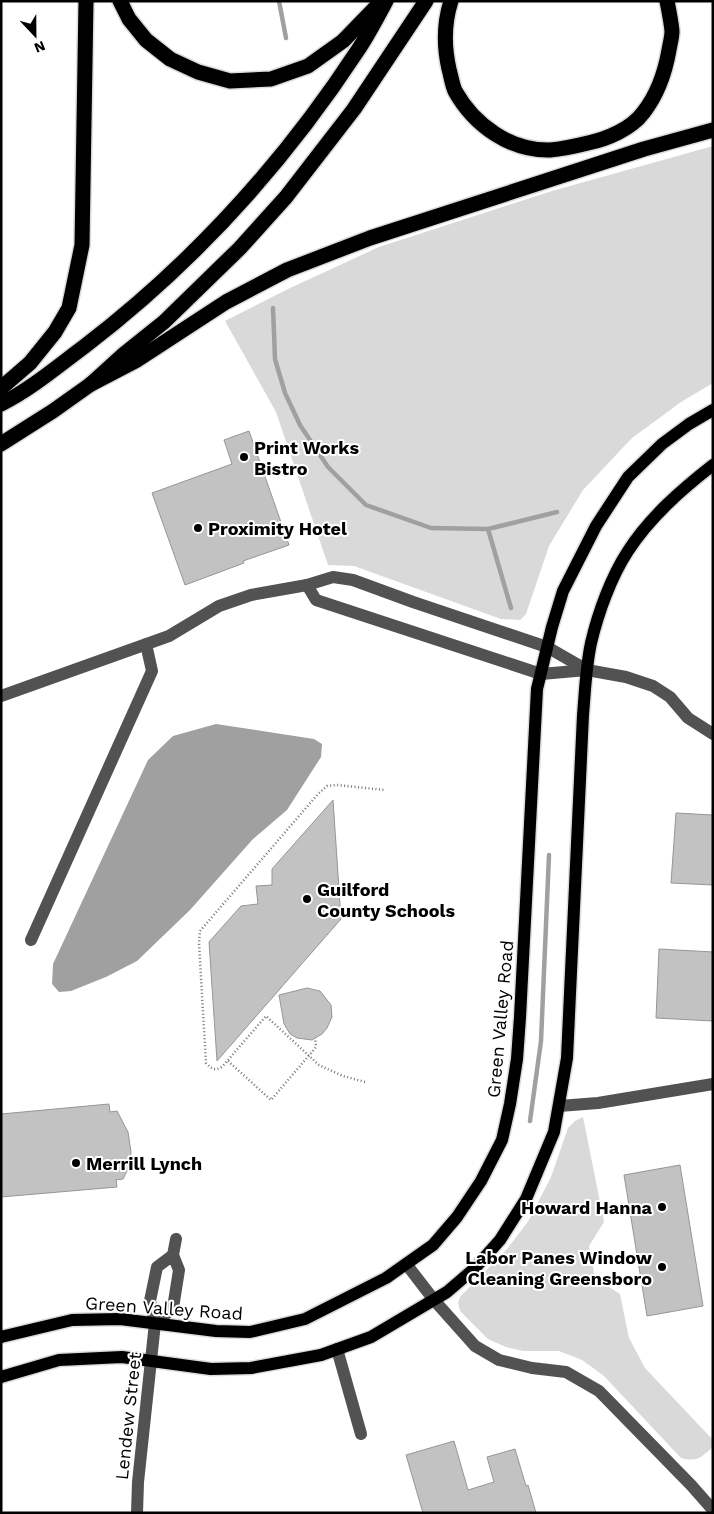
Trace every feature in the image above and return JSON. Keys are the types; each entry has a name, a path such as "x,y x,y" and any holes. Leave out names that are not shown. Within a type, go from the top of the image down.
{"highway":[{"path":"1,388 30,363 55,332 70,308 82,245 86,1"},
{"path":"120,1 130,19 146,40 170,59 198,72 230,81 271,80 308,66 343,40 381,1"},
{"path":"1,404 56,368 131,309 194,251 241,202 318,109 359,49 386,1"},
{"path":"1,444 91,384 124,354 164,322 240,248 286,197 354,109 426,1"},
{"path":"452,1 445,37 446,56 454,89 473,116 494,134 513,143 530,148 550,150 579,146 602,140 626,128 643,114 659,88 667,63 672,33 667,1"},
{"path":"91,384 137,360 226,302 287,270 380,235 644,149 713,130"}],"main road":[{"name":"Green Valley Road","path":"1,1337 72,1320 120,1319 216,1331 250,1332 305,1319 386,1278 407,1265 433,1245 457,1217 480,1181 502,1140 518,1059 537,689 563,591 596,526 628,477 662,444 689,424 713,410"},
{"path":"1,1377 58,1360 122,1357 211,1369 250,1368 321,1355 371,1337 447,1292 476,1268 500,1240 526,1199 554,1132 567,1058 577,820 587,670 591,642 608,588 627,552 663,508 683,488 713,464"}],"street":[{"path":"1,696 169,636 219,606 251,595 333,577 353,580 547,647 587,670"},
{"path":"307,584 316,600 540,674 587,670 626,677 653,686 670,697 688,718 713,734"},
{"path":"31,940 152,671 146,644"},
{"path":"558,1106 598,1103 713,1084"},
{"path":"155,1324 173,1308 179,1270 173,1255 176,1240"},
{"name":"Lendew Street","path":"137,1513 138,1482 155,1324 150,1301 157,1267 173,1255"},
{"path":"407,1265 434,1300 475,1346 499,1360 532,1368 566,1372 599,1391 713,1510"},
{"path":"337,1349 361,1434"}],"path":[{"path":"365,1082 319,1065 266,1016 228,1061 218,1069 213,1069 206,1063 199,942 200,932 318,794 327,786 337,784 385,790"},
{"path":"228,1061 271,1100 316,1047 315,1038"}],"shaded area":[{"path":"713,146 713,383 681,402 632,438 583,490 549,546 526,614 520,620 501,619 354,566 328,565 276,412 225,321 288,289 379,247 552,191"},
{"path":"216,724 314,739 322,744 321,757 287,810 253,839 190,910 137,961 106,977 71,991 59,992 52,984 53,964 148,760 173,736"},
{"path":"583,1117 604,1222 589,1246 595,1278 620,1294 629,1338 645,1368 713,1440 713,1447 695,1459 681,1458 604,1376 582,1360 559,1351 523,1351 506,1347 488,1339 460,1311 458,1303 460,1297 508,1248 529,1220 551,1177 568,1128 575,1121"}],"building":[{"path":"249,431 289,545 243,561 244,563 185,585 152,493 232,464 224,440"},
{"path":"333,800 341,919 217,1061 209,942 241,906 258,904 256,886 272,885 272,869"},
{"path":"676,813 713,815 713,885 671,883"},
{"path":"659,949 713,952 713,1021 656,1018"},
{"path":"307,988 320,991 331,1005 332,1017 327,1028 322,1034 312,1040 297,1038 290,1034 284,1024 279,995"},
{"path":"109,1104 110,1112 117,1111 128,1132 131,1152 128,1169 123,1179 116,1180 117,1187 1,1197 1,1114"},
{"path":"680,1165 703,1306 647,1316 624,1175"},
{"path":"454,1441 468,1490 494,1482 487,1457 515,1449 536,1513 423,1513 406,1455"}],"waterway":[{"path":"279,1 286,38"},
{"path":"273,308 275,359 285,393 300,425 328,467 366,505 431,528 488,529 557,512"},
{"path":"488,529 511,608"},
{"path":"530,1121 541,1041 549,855"}],"place":[{"name":"Print Works Bistro","path":"244,457"},
{"name":"Proximity Hotel","path":"198,528"},
{"name":"Guilford County Schools","path":"307,899"},
{"name":"Merrill Lynch","path":"76,1163"},
{"name":"Howard Hanna","path":"662,1207"},
{"name":"Labor Panes Window Cleaning Greensboro","path":"662,1267"}]}
